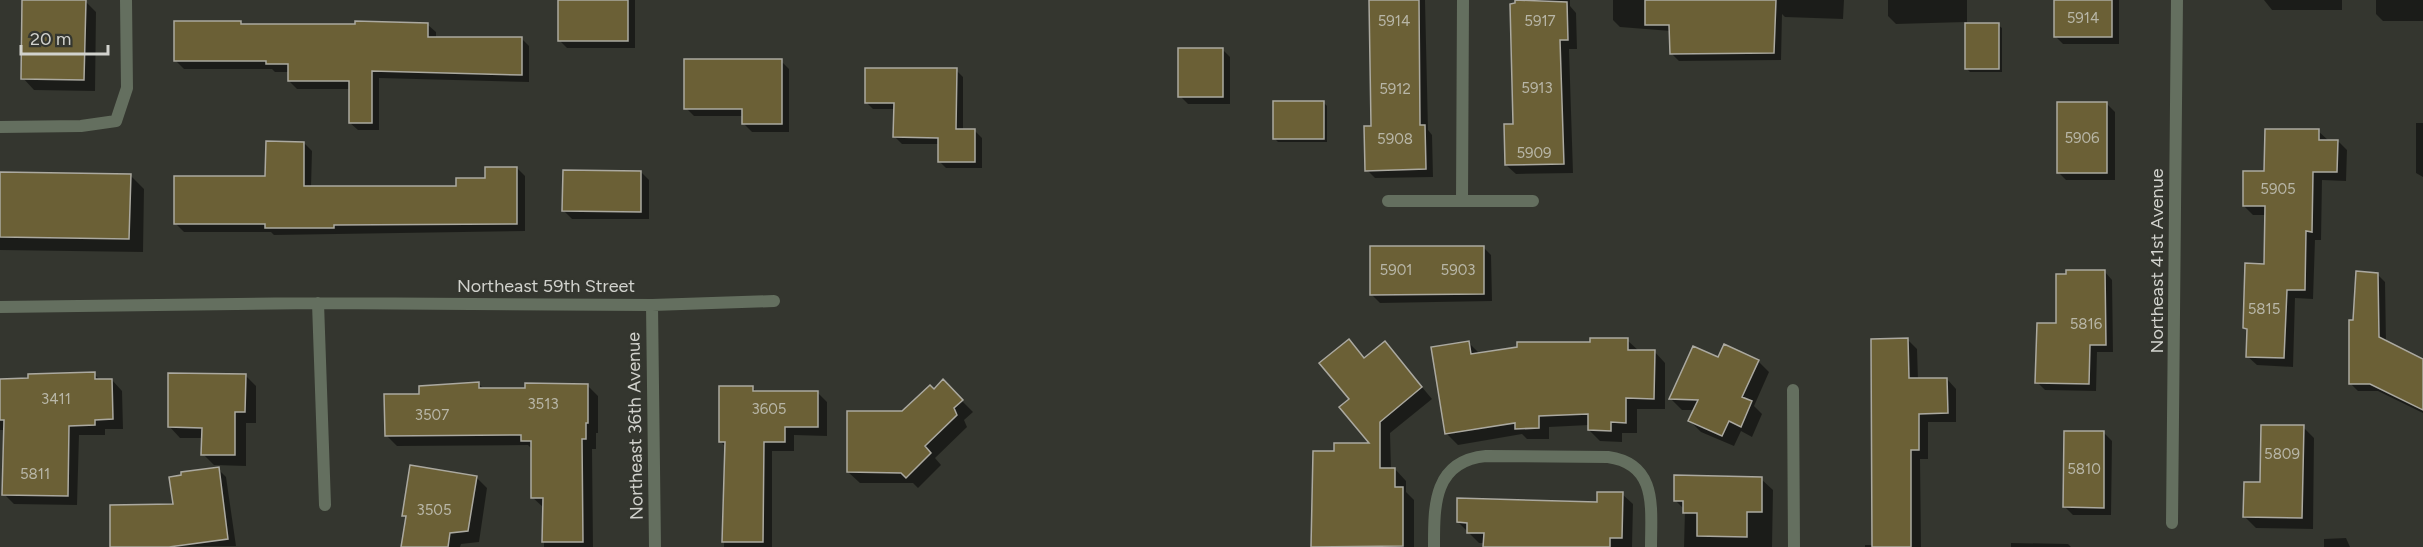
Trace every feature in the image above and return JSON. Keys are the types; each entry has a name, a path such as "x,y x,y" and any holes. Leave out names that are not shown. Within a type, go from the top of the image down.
{"street":[{"path":"0,127 81,126 116,121 127,88 126,0"},
{"path":"1462,201 1463,0"},
{"name":"Northeast 41st Avenue","path":"2172,523 2177,0"},
{"path":"1388,201 1533,201"},
{"name":"Northeast 59th Street","path":"0,307 318,303 652,304 774,301"},
{"path":"318,303 325,505"},
{"name":"Northeast 36th Avenue","path":"652,304 655,547"},
{"path":"1793,390 1794,547"},
{"path":"1434,547 1434,508 1443,481 1466,460 1486,456 1608,457 1636,468 1647,484 1650,495 1651,547"}],"building":[{"path":"22,0 86,0 84,80 21,79"},
{"path":"558,0 628,0 628,41 558,41"},
{"path":"1369,0 1419,0 1420,125 1425,125 1426,169 1365,171 1364,126 1371,126"},
{"path":"1515,0 1567,2 1568,40 1560,40 1564,164 1505,165 1504,124 1513,124 1510,4 1515,3"},
{"path":"1645,0 1776,0 1774,53 1670,54 1669,25 1645,25"},
{"path":"2054,0 2112,0 2112,37 2054,37"},
{"path":"174,21 241,21 241,24 355,24 355,21 428,23 428,37 522,37 522,75 372,71 372,123 349,123 349,81 288,81 288,64 266,64 266,61 174,61"},
{"path":"1965,23 1999,23 1999,69 1965,69"},
{"path":"1178,48 1223,48 1223,97 1178,97"},
{"path":"684,59 782,59 782,124 742,124 742,109 684,109"},
{"path":"865,68 957,68 956,129 975,129 975,162 938,162 938,138 893,137 894,103 865,103"},
{"path":"1273,101 1324,101 1324,139 1273,139"},
{"path":"2057,102 2107,102 2107,173 2057,173"},
{"path":"2265,129 2319,129 2319,140 2338,140 2337,172 2313,172 2312,232 2306,231 2305,290 2287,290 2284,358 2246,357 2247,329 2243,328 2245,263 2264,264 2265,206 2243,206 2243,171 2264,171"},
{"path":"266,141 304,142 304,186 456,186 456,178 485,178 485,167 517,167 517,224 334,225 334,228 265,228 265,224 174,224 174,176 265,176"},
{"path":"563,170 641,171 641,212 562,211"},
{"path":"0,172 131,174 129,239 0,237"},
{"path":"1370,246 1484,246 1484,294 1370,295"},
{"path":"2066,270 2105,270 2106,345 2090,345 2089,384 2035,383 2037,323 2056,323 2056,274 2066,274"},
{"path":"2356,271 2378,273 2379,337 2423,359 2423,410 2370,384 2349,384 2349,320 2353,320"},
{"path":"1590,338 1628,338 1628,350 1655,350 1654,399 1626,398 1626,423 1611,422 1611,431 1588,430 1588,414 1539,416 1539,428 1515,429 1515,423 1445,434 1431,347 1469,341 1471,354 1517,347 1517,342 1590,342"},
{"path":"1908,338 1909,378 1947,378 1948,413 1919,414 1919,450 1911,450 1911,547 1872,547 1871,339"},
{"path":"1349,339 1364,358 1385,341 1422,387 1380,422 1380,468 1395,468 1395,487 1403,487 1403,546 1311,547 1313,451 1334,451 1334,443 1369,443 1339,407 1349,399 1319,363"},
{"path":"1724,344 1759,360 1742,397 1752,401 1741,427 1729,421 1722,436 1688,421 1698,400 1669,399 1693,346 1718,357"},
{"path":"95,372 95,379 112,379 113,419 95,420 95,425 69,426 68,496 2,495 4,420 0,420 0,379 28,378 28,374"},
{"path":"168,373 246,374 245,412 235,412 235,455 201,455 202,428 168,427"},
{"path":"943,379 963,400 954,408 957,415 925,446 931,453 906,478 901,473 847,472 847,411 902,411 930,385 934,389"},
{"path":"479,382 479,388 525,388 525,383 588,384 588,423 586,423 586,439 582,439 583,542 542,542 543,498 531,498 531,441 521,441 521,435 385,436 384,394 419,394 419,386"},
{"path":"719,386 753,386 753,391 818,391 818,427 785,427 785,442 764,442 763,542 722,542 725,442 719,442"},
{"path":"2261,425 2304,425 2302,518 2243,517 2244,482 2260,482"},
{"path":"2064,431 2104,431 2104,508 2063,507"},
{"path":"410,465 477,476 468,531 450,533 448,547 401,547 406,516 402,516"},
{"path":"219,467 228,539 169,547 110,547 110,505 173,504 169,477 181,475 181,472"},
{"path":"1674,475 1762,477 1762,512 1747,512 1747,537 1697,536 1697,513 1683,513 1683,501 1674,501"},
{"path":"1597,492 1623,492 1622,538 1610,538 1610,547 1483,547 1484,533 1467,533 1467,523 1457,522 1457,498 1597,502"}]}
